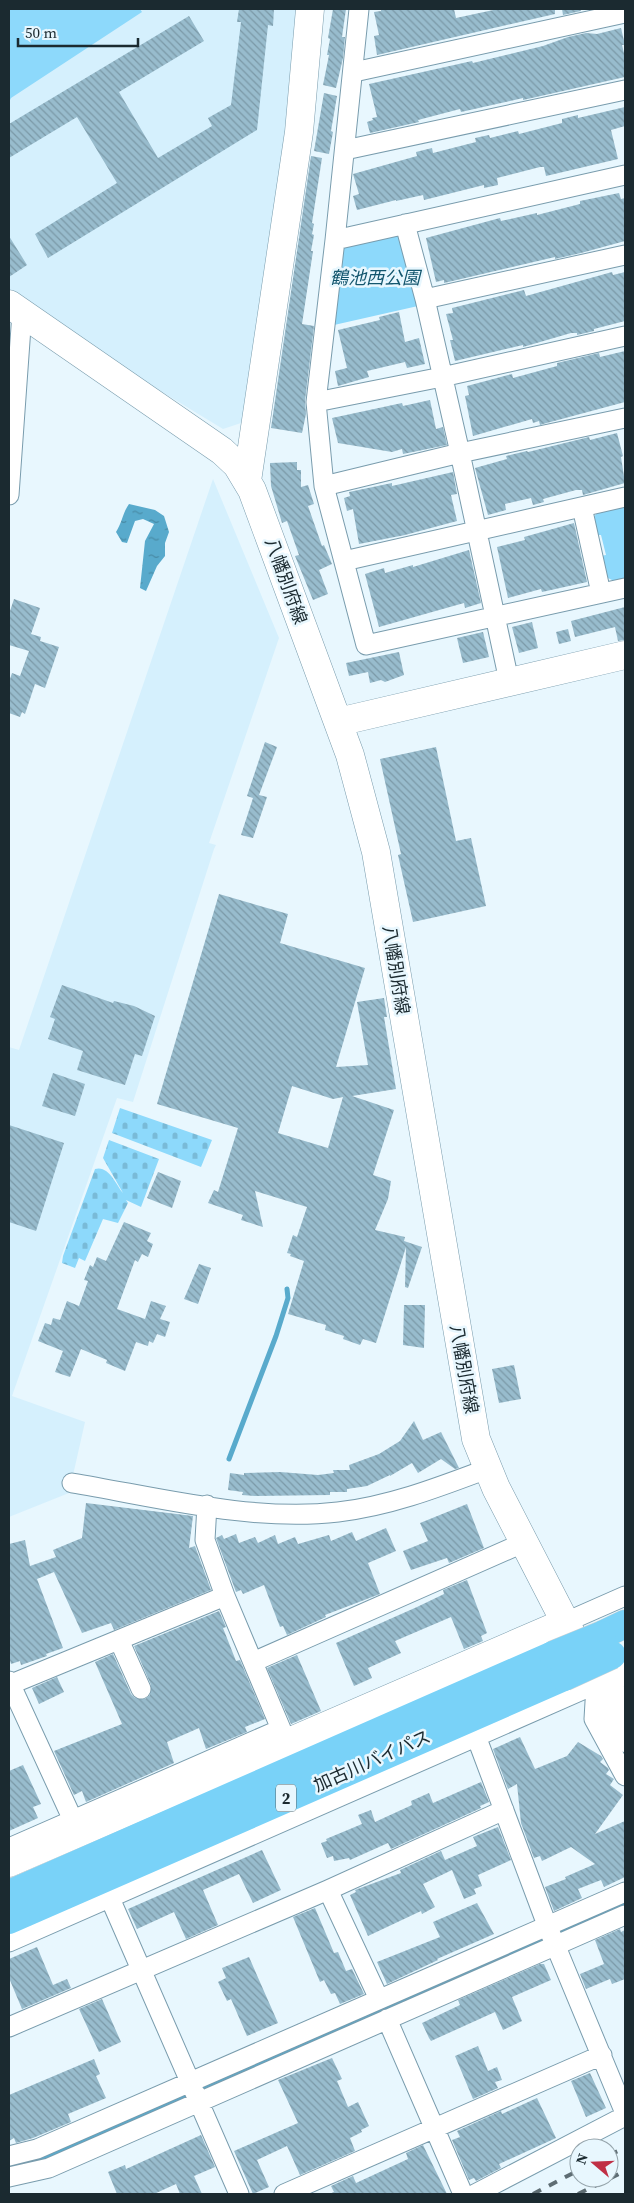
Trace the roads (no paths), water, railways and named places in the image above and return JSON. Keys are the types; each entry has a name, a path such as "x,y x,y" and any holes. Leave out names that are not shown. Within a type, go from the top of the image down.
{"highway":[{"name":"加古川バイパス","path":"9,1894 558,1666 618,1647"},
{"name":"加古川バイパス","path":"9,1920 558,1666"}],"main road":[{"path":"247,481 299,132 310,9"},
{"name":"八幡別府線","path":"15,309 222,451 237,465 247,481 258,506 350,755 378,861 476,1439 487,1469 625,1738"},
{"path":"338,722 625,655"},
{"path":"9,1863 75,1826 360,1712 566,1622"},
{"path":"596,1684 618,1647"}],"street":[{"path":"359,9 336,240 316,402 324,486 366,645 625,588"},
{"path":"354,72 625,13"},
{"path":"345,150 625,90"},
{"path":"336,240 625,175"},
{"path":"405,224 425,299 497,616 509,681"},
{"path":"425,299 625,255"},
{"path":"9,495 15,309"},
{"path":"316,402 442,377 625,336"},
{"path":"324,486 460,453 625,418"},
{"path":"344,561 625,497"},
{"path":"582,507 601,593"},
{"path":"72,1483 207,1506 273,1514 338,1512 398,1500 487,1469"},
{"path":"9,1848 75,1826 281,1729 225,1596 205,1540 207,1506"},
{"path":"253,1662 525,1542"},
{"path":"75,1826 9,1683 225,1596"},
{"path":"566,1622 625,1596"},
{"path":"119,1640 141,1689"},
{"path":"596,1684 594,1719 625,1776"},
{"path":"9,1942 109,1896 596,1684 623,1697 625,1701"},
{"path":"475,2194 624,2105 551,1935 476,1736"},
{"path":"9,2027 328,1890 504,1810"},
{"path":"328,1890 379,1999"},
{"path":"9,2177 49,2168 387,2019 551,1935 625,1892"},
{"path":"109,1896 239,2194"},
{"path":"9,2156 37,2149 379,1999 551,1935 625,1915"},
{"path":"387,2019 463,2194"},
{"path":"284,2194 602,2055"}],"water":[{"path":"129,504 155,510 164,516 169,532 165,543 165,556 157,566 146,591 140,588 145,541 154,524 143,519 135,521 127,543 122,542 116,532"}],"waterway":[{"path":"229,1459 276,1336 288,1298 287,1289"},
{"path":"204,2087 625,1903"},
{"path":"9,2165 29,2162 174,2100"}],"railway":[{"path":"619,2151 625,2148"},
{"path":"578,2194 625,2171"},
{"path":"533,2194 569,2175"}],"park label":[{"name":"鶴池西公園","path":"375,278"}]}
